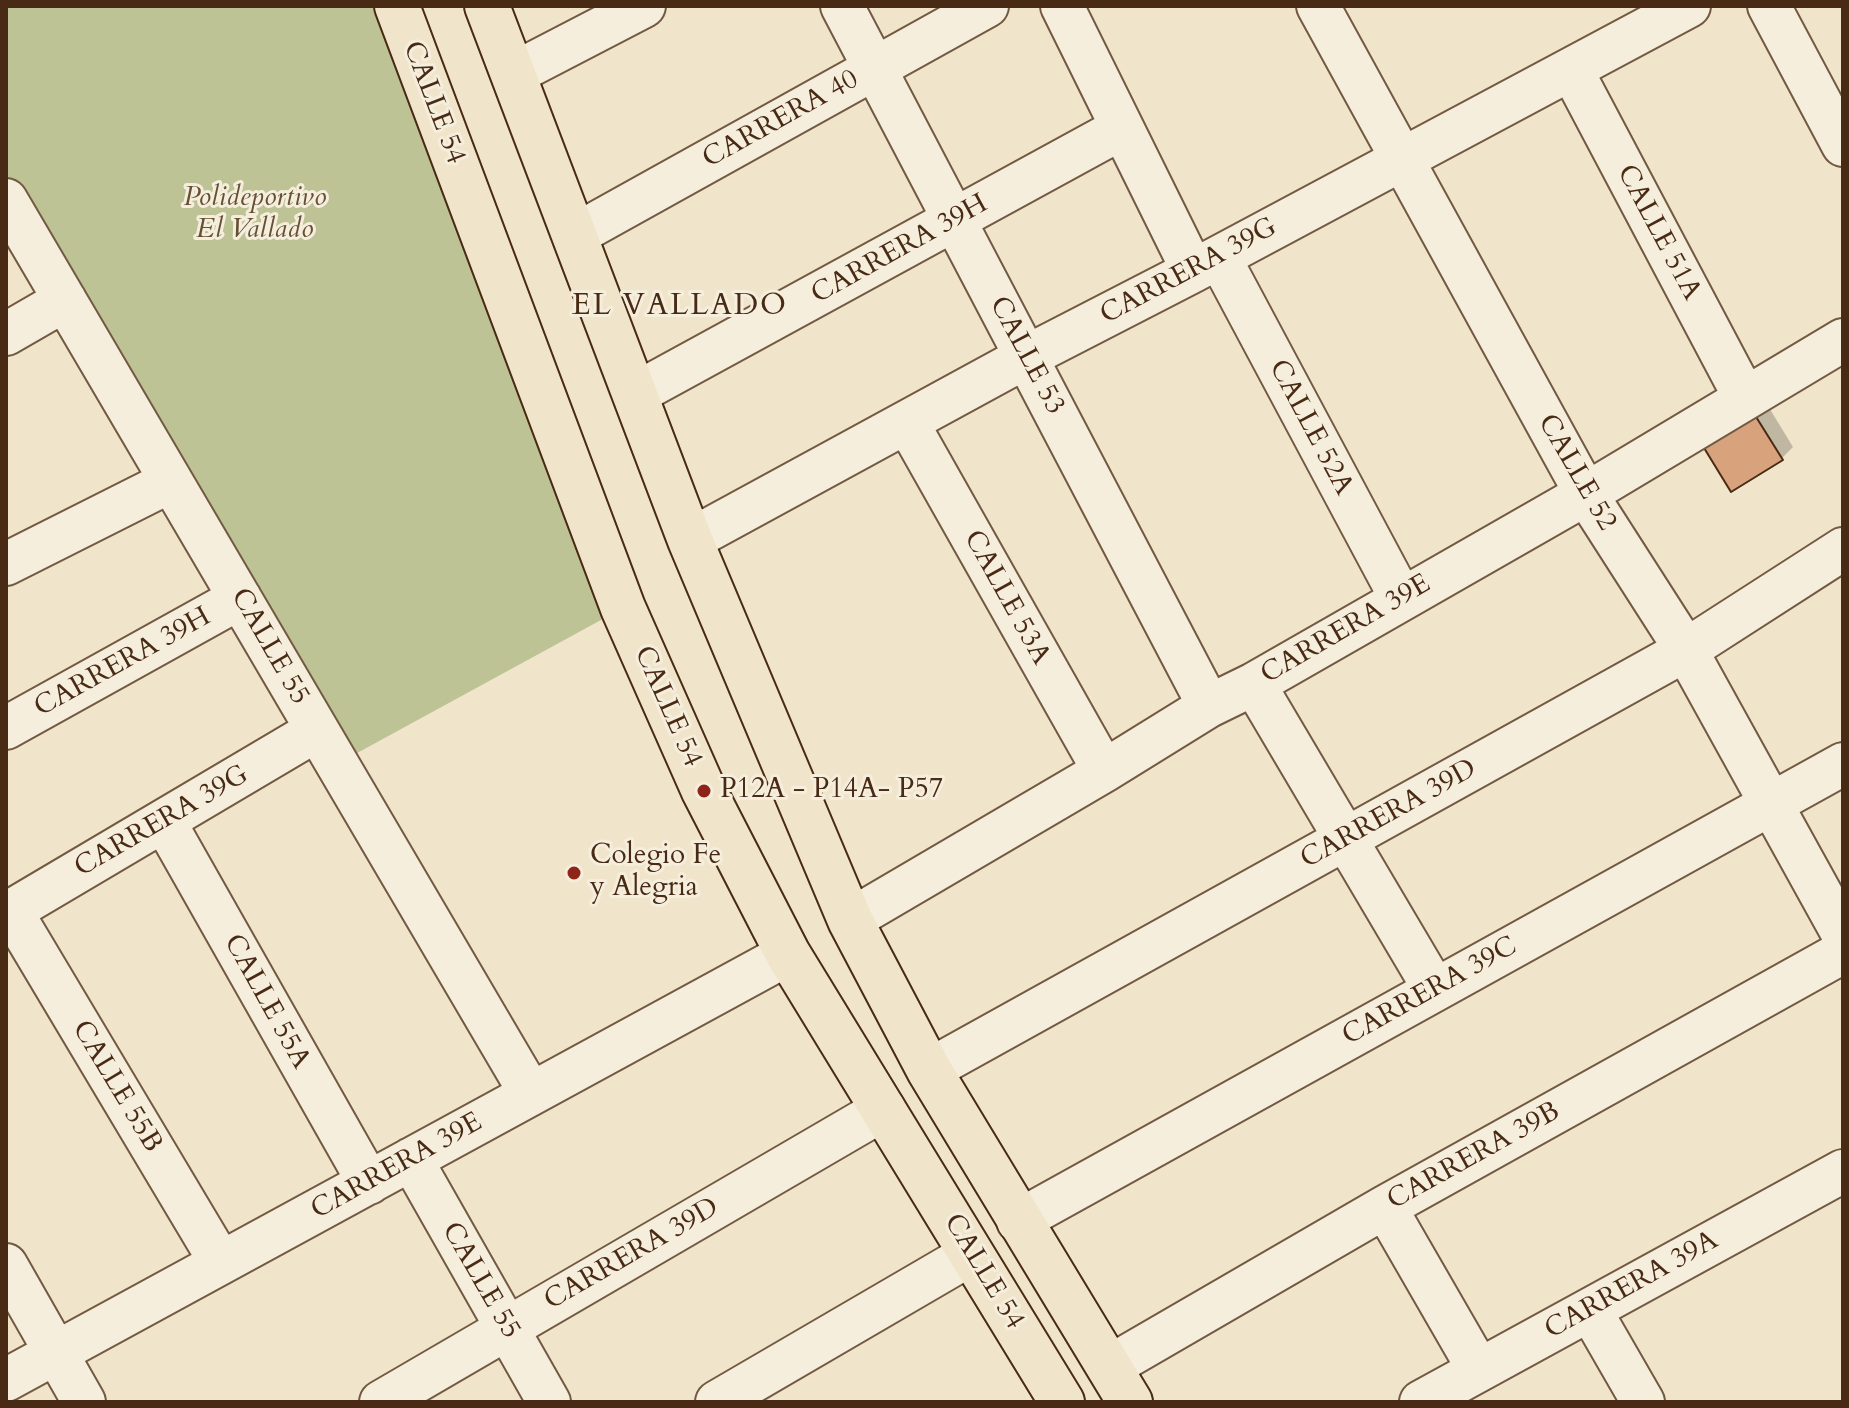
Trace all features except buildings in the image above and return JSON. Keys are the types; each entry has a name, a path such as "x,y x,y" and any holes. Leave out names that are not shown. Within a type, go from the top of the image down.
{"main road":[{"name":"CALLE 54","path":"397,6 623,608 704,791 788,954 1060,1401"},
{"name":"CALLE 54","path":"487,6 690,540 850,920 929,1070 1119,1384"}],"street":[{"path":"513,74 644,6"},
{"name":"CALLE 53","path":"842,6 1209,706"},
{"name":"CARRERA 40","path":"575,235 987,6"},
{"name":"CALLE 52A","path":"1062,6 1122,128 1206,264 1401,598"},
{"name":"CARRERA 39G","path":"690,540 1026,357 1689,6"},
{"path":"1769,6 1839,126"},
{"name":"CALLE 52","path":"1328,10 1402,160 1586,494 1686,650 1843,934"},
{"name":"CALLE 51A","path":"1571,69 1745,398"},
{"name":"CARRERA 39H","path":"635,394 1122,128"},
{"name":"CALLE 55","path":"6,200 531,1094"},
{"path":"6,334 65,300"},
{"name":"CARRERA 39E","path":"850,920 1209,706 1254,684 1586,494 1843,340"},
{"name":"CALLE 53A","path":"908,424 1104,771"},
{"path":"6,564 171,481"},
{"name":"CARRERA 39D","path":"929,1070 1686,650 1843,549"},
{"name":"CARRERA 39H","path":"6,728 240,598"},
{"path":"1254,684 1435,990"},
{"name":"CARRERA 39G","path":"9,912 317,730"},
{"name":"CARRERA 39C","path":"1018,1221 1843,764"},
{"name":"CALLE 55A","path":"164,821 369,1183"},
{"name":"CALLE 55B","path":"9,912 221,1263"},
{"name":"CARRERA 39B","path":"1119,1384 1385,1207 1843,952"},
{"name":"CARRERA 39E","path":"6,1380 788,954"},
{"name":"CARRERA 39D","path":"381,1402 884,1109"},
{"name":"CALLE 55","path":"411,1159 549,1402"},
{"name":"CARRERA 39A","path":"1421,1402 1843,1171"},
{"path":"1385,1207 1479,1370"},
{"path":"717,1402 971,1254"},
{"path":"6,1265 84,1402"},
{"path":"1590,1310 1643,1402"}],"green space":[{"name":"Polideportivo El Vallado","path":"6,6 397,6 623,608 337,764 6,200"}],"place":[{"name":"P12A - P14A- P57","path":"704,791"},
{"name":"Colegio Fe y Alegria","path":"574,873"}],"district":[{"name":"EL VALLADO","path":"680,307"}]}
